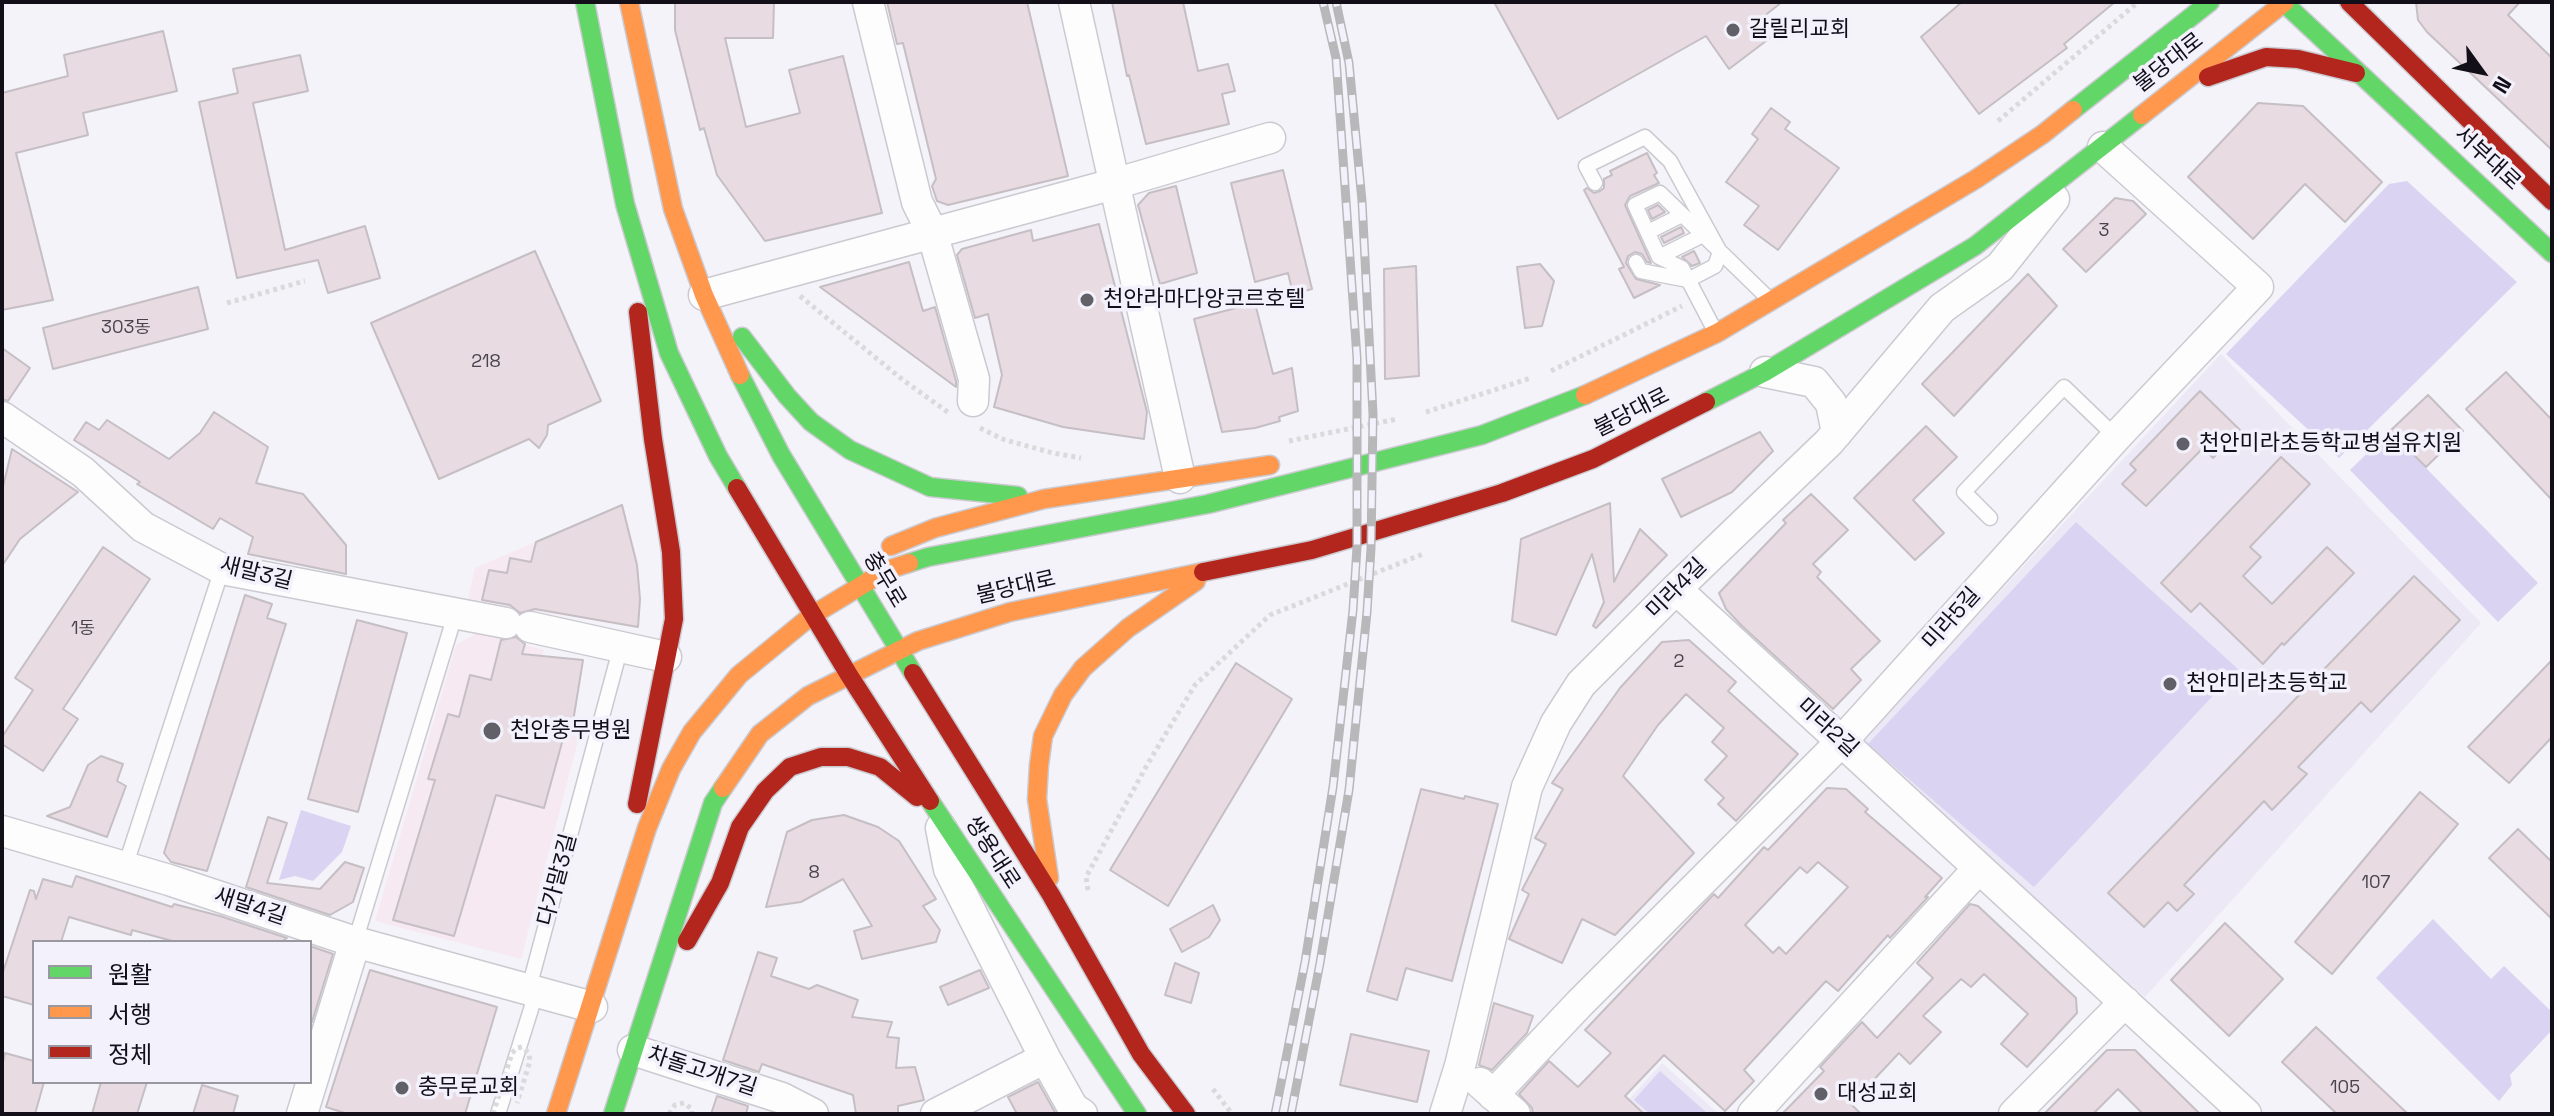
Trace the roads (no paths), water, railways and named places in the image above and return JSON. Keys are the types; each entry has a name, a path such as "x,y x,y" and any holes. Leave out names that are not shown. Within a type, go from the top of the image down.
{"main road":[{"path":"585,2 625,204 653,439 671,552 674,619 608,953"},
{"name":"충무로","path":"629,2 673,209 704,295 734,363 781,455 899,651"},
{"name":"불당대로","path":"811,616 887,570 928,557 1208,504 1482,435 1580,398 1717,333 2000,164 2210,2"},
{"name":"불당대로","path":"899,651 946,631 1010,612 1312,550 1502,493 1593,459 1765,372 1975,246 2284,2"},
{"name":"서부대로","path":"2284,2 2552,253"},
{"name":"서부대로","path":"2349,2 2552,201"},
{"path":"2371,2 2379,32"},
{"path":"2130,66 2165,12"},
{"path":"2147,110 2209,77 2266,57 2298,59 2360,74"},
{"path":"556,1114 647,828 671,769 692,732 739,675 811,616 718,456 669,353 625,204"},
{"path":"704,295 733,325 787,396 811,422 850,450 930,487 1044,499"},
{"path":"859,587 866,563 886,547 935,528 1044,499 1265,464 1339,472"},
{"path":"1051,895 1037,799 1043,736 1048,724 1063,695 1083,668 1128,628 1209,572"},
{"name":"쌍용대로","path":"811,616 1060,1000 1138,1114"},
{"path":"713,803 760,734 808,696 899,651"},
{"name":"쌍용대로","path":"899,651 1051,895 1141,1054 1186,1114"},
{"path":"613,1114 713,803 739,739 730,727 715,724 671,769"},
{"path":"645,1015 720,883 740,827 765,791 790,767 821,757 848,757 880,767 938,814"},
{"path":"1060,1000 1084,1067"},
{"path":"1138,1114 1141,1054"}],"street":[{"path":"868,2 917,202 932,232 974,379 966,414"},
{"path":"1074,2 1180,478"},
{"path":"704,295 1114,184 1270,138"},
{"name":"미라4길","path":"1445,1114 1460,1066 1527,787 1556,723 1581,684 1837,433 1942,308 2000,267 2092,156"},
{"name":"미라5길","path":"1504,1105 1591,992 1842,741 2116,437 2258,287 2092,156"},
{"path":"1765,372 1814,382 1831,403 1837,433"},
{"name":"새말3길","path":"2,417 83,472 143,527 222,569 518,625 666,657"},
{"name":"미라2길","path":"1676,589 2246,1114"},
{"path":"938,814 949,869 1045,1058 1073,1108 1093,1112"},
{"name":"새말4길","path":"2,831 125,867 355,942 592,1007"},
{"path":"1753,1114 1979,868"},
{"path":"312,1082 355,942"},
{"path":"2014,1114 2125,1002"},
{"name":"차돌고개7길","path":"633,1050 782,1098 813,1114"},
{"path":"936,1114 1045,1058"},
{"path":"1460,1066 1504,1105"},
{"path":"302,1114 311,1084"}],"lane":[{"path":"1595,183 1586,166 1645,137 1670,161 1720,252 1715,266 1688,280 1641,271 1636,262"},
{"path":"1717,333 1682,268 1659,257 1635,205 1660,193 1772,302"},
{"path":"1648,232 1682,215"},
{"path":"1659,257 1703,235"},
{"path":"1990,518 1964,492 2064,387 2116,437"},
{"path":"125,867 222,569"},
{"path":"355,942 455,615"},
{"name":"다가말3길","path":"495,1114 532,1006 530,984 621,646"}],"railway":[{"path":"1275,1114 1305,962 1333,787 1357,547 1357,358 1336,58 1323,2"},
{"path":"1291,1114 1349,790 1371,548 1373,414 1362,201 1349,63 1336,2"}],"place":[{"name":"갈릴리교회","path":"1733,30"},
{"name":"천안라마다앙코르호텔","path":"1087,300"},
{"name":"천안미라초등학교병설유치원","path":"2183,444"},
{"name":"천안미라초등학교","path":"2170,684"},
{"name":"천안충무병원","path":"492,731"},
{"name":"충무로교회","path":"402,1088"},
{"name":"대성교회","path":"1821,1094"}]}
